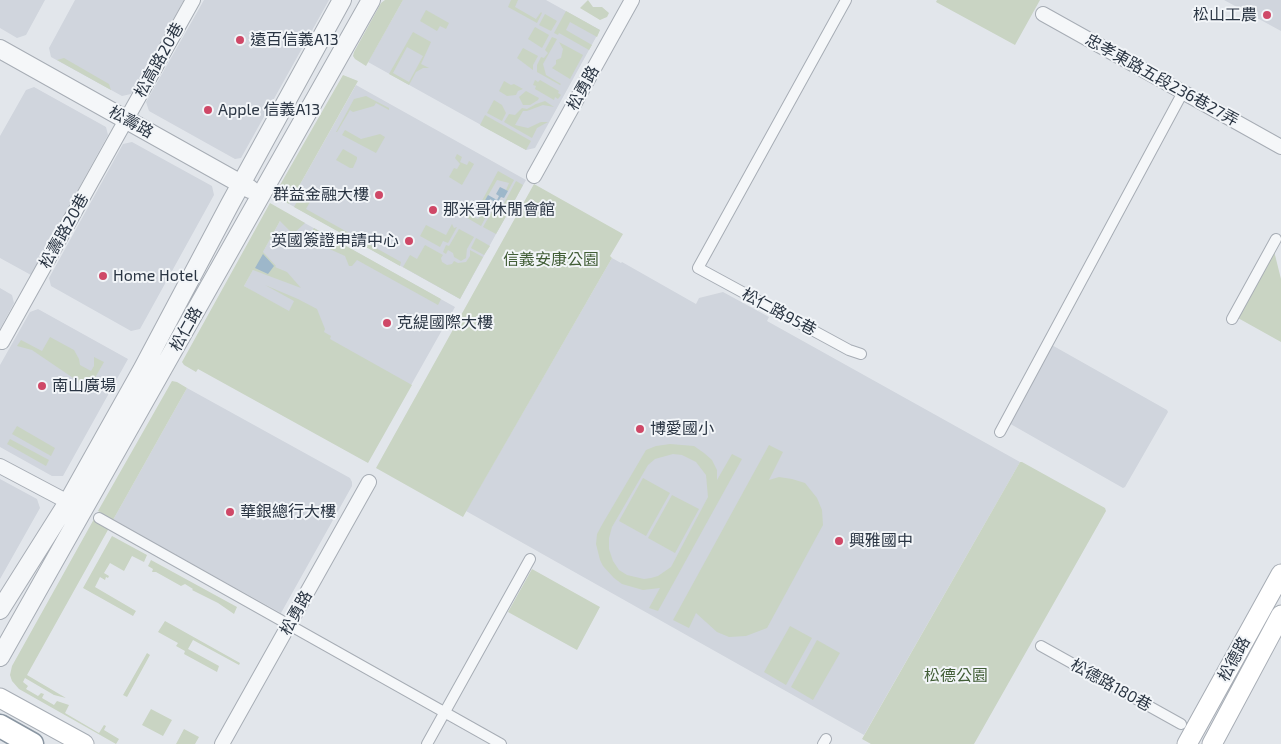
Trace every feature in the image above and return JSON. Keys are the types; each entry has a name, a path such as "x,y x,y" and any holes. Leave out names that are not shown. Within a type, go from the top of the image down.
{"highway":[{"path":"0,726 32,744"}],"main road":[{"name":"松德路","path":"1187,744 1281,574"},
{"name":"松德路","path":"1212,744 1281,615"},
{"path":"0,698 84,744"},
{"path":"0,726 27,744"}],"street":[{"name":"松高路20巷","path":"126,120 192,0"},
{"name":"松仁路","path":"0,610 68,502 142,370 342,0"},
{"name":"松仁路","path":"0,657 371,0"},
{"name":"松勇路","path":"534,176 632,0"},
{"name":"松仁路95巷","path":"846,0 698,268 849,350 861,354"},
{"name":"忠孝東路五段236巷27弄","path":"1043,14 1281,147"},
{"name":"松壽路","path":"0,49 262,195"},
{"path":"1000,432 1183,92"},
{"name":"松壽路20巷","path":"2,342 126,120"},
{"path":"1232,319 1276,240"},
{"path":"0,466 68,502"},
{"name":"松勇路","path":"222,744 369,482"},
{"path":"99,518 501,744"},
{"path":"427,744 530,559"},
{"name":"松德路180巷","path":"1041,646 1181,724"}],"shaded area":[{"path":"0,0 45,0 26,35 17,38 0,28"},
{"path":"75,0 184,0 131,94 122,96 51,57 49,48"},
{"path":"204,0 329,0 241,158 235,159 149,111 146,102"},
{"path":"403,0 546,0 600,30 535,148 526,150 368,62"},
{"name":"松山工農","path":"1224,0 1281,0 1281,31"},
{"name":"群益金融大樓","path":"356,85 526,180 460,299 289,204"},
{"path":"34,87 106,127 108,135 31,275 0,258 0,136 26,90"},
{"path":"132,142 212,186 214,195 140,329 131,331 51,286 49,278 123,144"},
{"path":"285,212 455,307 410,387 360,359 244,286"},
{"path":"612,258 696,304 699,298 723,292 769,317 767,321 1020,462 864,735 466,511"},
{"path":"0,288 12,295 14,303 0,329"},
{"path":"38,309 128,359 63,476 52,476 0,447 0,365 30,312"},
{"path":"1050,344 1167,410 1168,412 1125,487 1123,488 1007,422"},
{"name":"華銀總行大樓","path":"187,388 350,478 352,482 352,486 281,613 113,520"},
{"path":"0,479 37,499 40,508 0,579"}],"green space":[{"path":"385,0 403,0 366,66 355,59 353,56 354,52 381,3"},
{"path":"511,0 518,0 515,7 536,19 541,12 537,23 508,7"},
{"path":"588,0 593,7 602,7 609,13 607,17 600,20 580,8"},
{"path":"937,0 1040,0 1015,45 936,2"},
{"path":"426,10 449,23 446,29 440,26 437,31 420,21"},
{"path":"566,11 600,30 597,37 570,22 566,30 592,45 589,50 559,33 558,35 554,33"},
{"path":"545,14 557,21 551,31 539,25"},
{"path":"535,27 549,35 542,48 528,39"},
{"path":"413,32 431,42 421,64 429,68 423,68 416,72 409,85 389,74","holes":["407,47 423,56 409,82 393,73"]},
{"path":"552,37 557,39 543,64 546,75 560,85 537,72 537,65 541,57 544,58 548,53 545,50"},
{"path":"559,42 583,55 570,79 552,68 556,64 556,60 561,58 563,49"},
{"path":"523,48 538,56 533,65 533,70 517,58"},
{"path":"64,58 109,84 111,90 57,60"},
{"path":"343,75 358,81 289,204 276,197 276,192"},
{"path":"535,80 538,82 540,80 559,91 558,93 561,95 558,99 555,97 554,100 535,89 536,86 533,85"},
{"path":"504,81 523,89 518,91 516,95 507,96 499,91"},
{"path":"526,91 539,98 538,100 530,105 523,105 519,97"},
{"path":"366,96 389,108 389,110 376,103 374,106 353,112 350,110 336,132 354,99"},
{"path":"494,100 502,105 506,113 502,121 487,113"},
{"path":"545,101 554,107 543,105 523,111 515,125 528,128 541,122 548,122 537,128 532,138 504,122 509,114 515,115 522,108 527,109"},
{"path":"485,115 531,141 526,150 480,125"},
{"path":"345,130 361,139 380,134 385,137 376,153 342,135"},
{"path":"343,149 357,157 353,168 336,160"},
{"path":"457,154 462,157 460,162 467,165 469,161 474,164 462,185 449,177 454,168 457,169 460,164 455,158"},
{"path":"498,171 514,180 508,191 506,190 509,183 497,180 478,213 467,207 464,212 478,219 484,211 488,213 481,226 463,214 458,213 464,203 477,210"},
{"path":"516,181 523,185 509,211 502,207"},
{"name":"信義安康公園","path":"534,184 623,234 610,256 612,258 463,517 376,468"},
{"path":"305,191 309,193 306,198 311,200 306,209 401,262 400,266 294,207"},
{"path":"270,203 305,223 293,234 280,221 263,252 275,267 287,272 301,288 253,270 244,286 289,311 294,301 265,285 317,309 325,329 324,332 331,336 330,339 412,385 368,463 198,369 196,372 182,362"},
{"path":"495,206 508,213 496,234 483,227"},
{"path":"452,224 454,228 457,227 448,243 443,241 440,247 420,236 426,225 446,235"},
{"path":"314,228 441,299 438,305 357,260 352,266 349,266 345,256 305,238"},
{"path":"459,229 474,237 467,249 466,258 461,261 448,250 446,254 443,252 446,245 449,246"},
{"path":"476,238 490,246 484,255 471,248"},
{"path":"425,245 443,255 441,258 442,262 447,265 452,264 454,261 458,263 466,262 470,256 470,250 483,257 460,299 403,267 410,255 417,259"},
{"path":"1274,251 1281,279 1281,342 1238,318"},
{"path":"50,337 74,350 80,365 91,371 94,366 94,357 104,362 88,390 32,350 17,346 21,340 42,351"},
{"path":"172,381 187,388 113,520 98,511"},
{"path":"17,426 55,448 51,456 12,434"},
{"path":"10,439 49,460 46,466 7,444"},
{"path":"670,444 694,446 712,460 717,470 717,480 732,454 742,459 658,611 649,608 660,588 643,590 622,584 603,566 596,544 597,534 646,450","holes":["673,454 682,455 696,462 706,475 708,497 671,567 658,576 651,578 644,579 627,575 619,570 613,561 609,549 612,527 648,465 655,459"]},
{"path":"769,445 783,452 769,480 779,477 805,483 817,498 822,510 823,525 767,628 746,636 729,637 717,632 696,613 689,628 673,620"},
{"name":"松德公園","path":"1020,462 1105,508 1106,511 974,744 871,744 862,739"},
{"path":"643,478 670,493 646,536 619,521"},
{"path":"672,495 699,509 675,553 648,538"},
{"path":"94,519 109,528 27,675 66,698 54,695 25,678 23,682 28,686 26,689 38,696 41,693 44,694 42,698 54,705 57,701 69,705 65,713 99,733 104,725 106,726 104,730 119,739 116,744 19,689 12,681 10,675 12,666"},
{"path":"112,536 147,555 144,562 132,556 124,571 110,563 104,573 109,576 108,578 106,577 105,580 100,577 95,587 136,611 133,616 83,588"},
{"path":"151,560 237,607 234,614 185,584 181,586 156,572 152,572 153,569 148,566"},
{"path":"532,569 600,607 577,650 508,612"},
{"path":"165,621 240,663 239,665 193,640 188,649 219,666 217,672 184,654 185,651 176,646 178,643 158,632"},
{"path":"790,626 812,638 786,685 764,672"},
{"path":"817,640 840,653 813,700 791,687"},
{"path":"147,653 150,655 127,697 123,695"},
{"path":"151,709 172,720 163,736 142,725"},
{"path":"184,729 199,737 195,744 176,744"}],"water":[{"path":"500,187 508,191 504,198 501,197 497,203 490,199 488,204 492,206 488,213 484,211 481,215 478,213 488,195 497,200 499,196 496,194"},
{"path":"263,254 274,266 268,274 255,268"}],"place":[{"name":"松山工農","path":"1267,15"},
{"name":"遠百信義A13","path":"240,40"},
{"name":"Apple 信義A13","path":"208,110"},
{"name":"群益金融大樓","path":"379,195"},
{"name":"那米哥休閒會館","path":"433,210"},
{"name":"英國簽證申請中心","path":"409,241"},
{"name":"Home Hotel","path":"103,276"},
{"name":"克緹國際大樓","path":"387,323"},
{"name":"南山廣場","path":"42,386"},
{"name":"博愛國小","path":"640,429"},
{"name":"華銀總行大樓","path":"230,512"},
{"name":"興雅國中","path":"839,541"}]}
